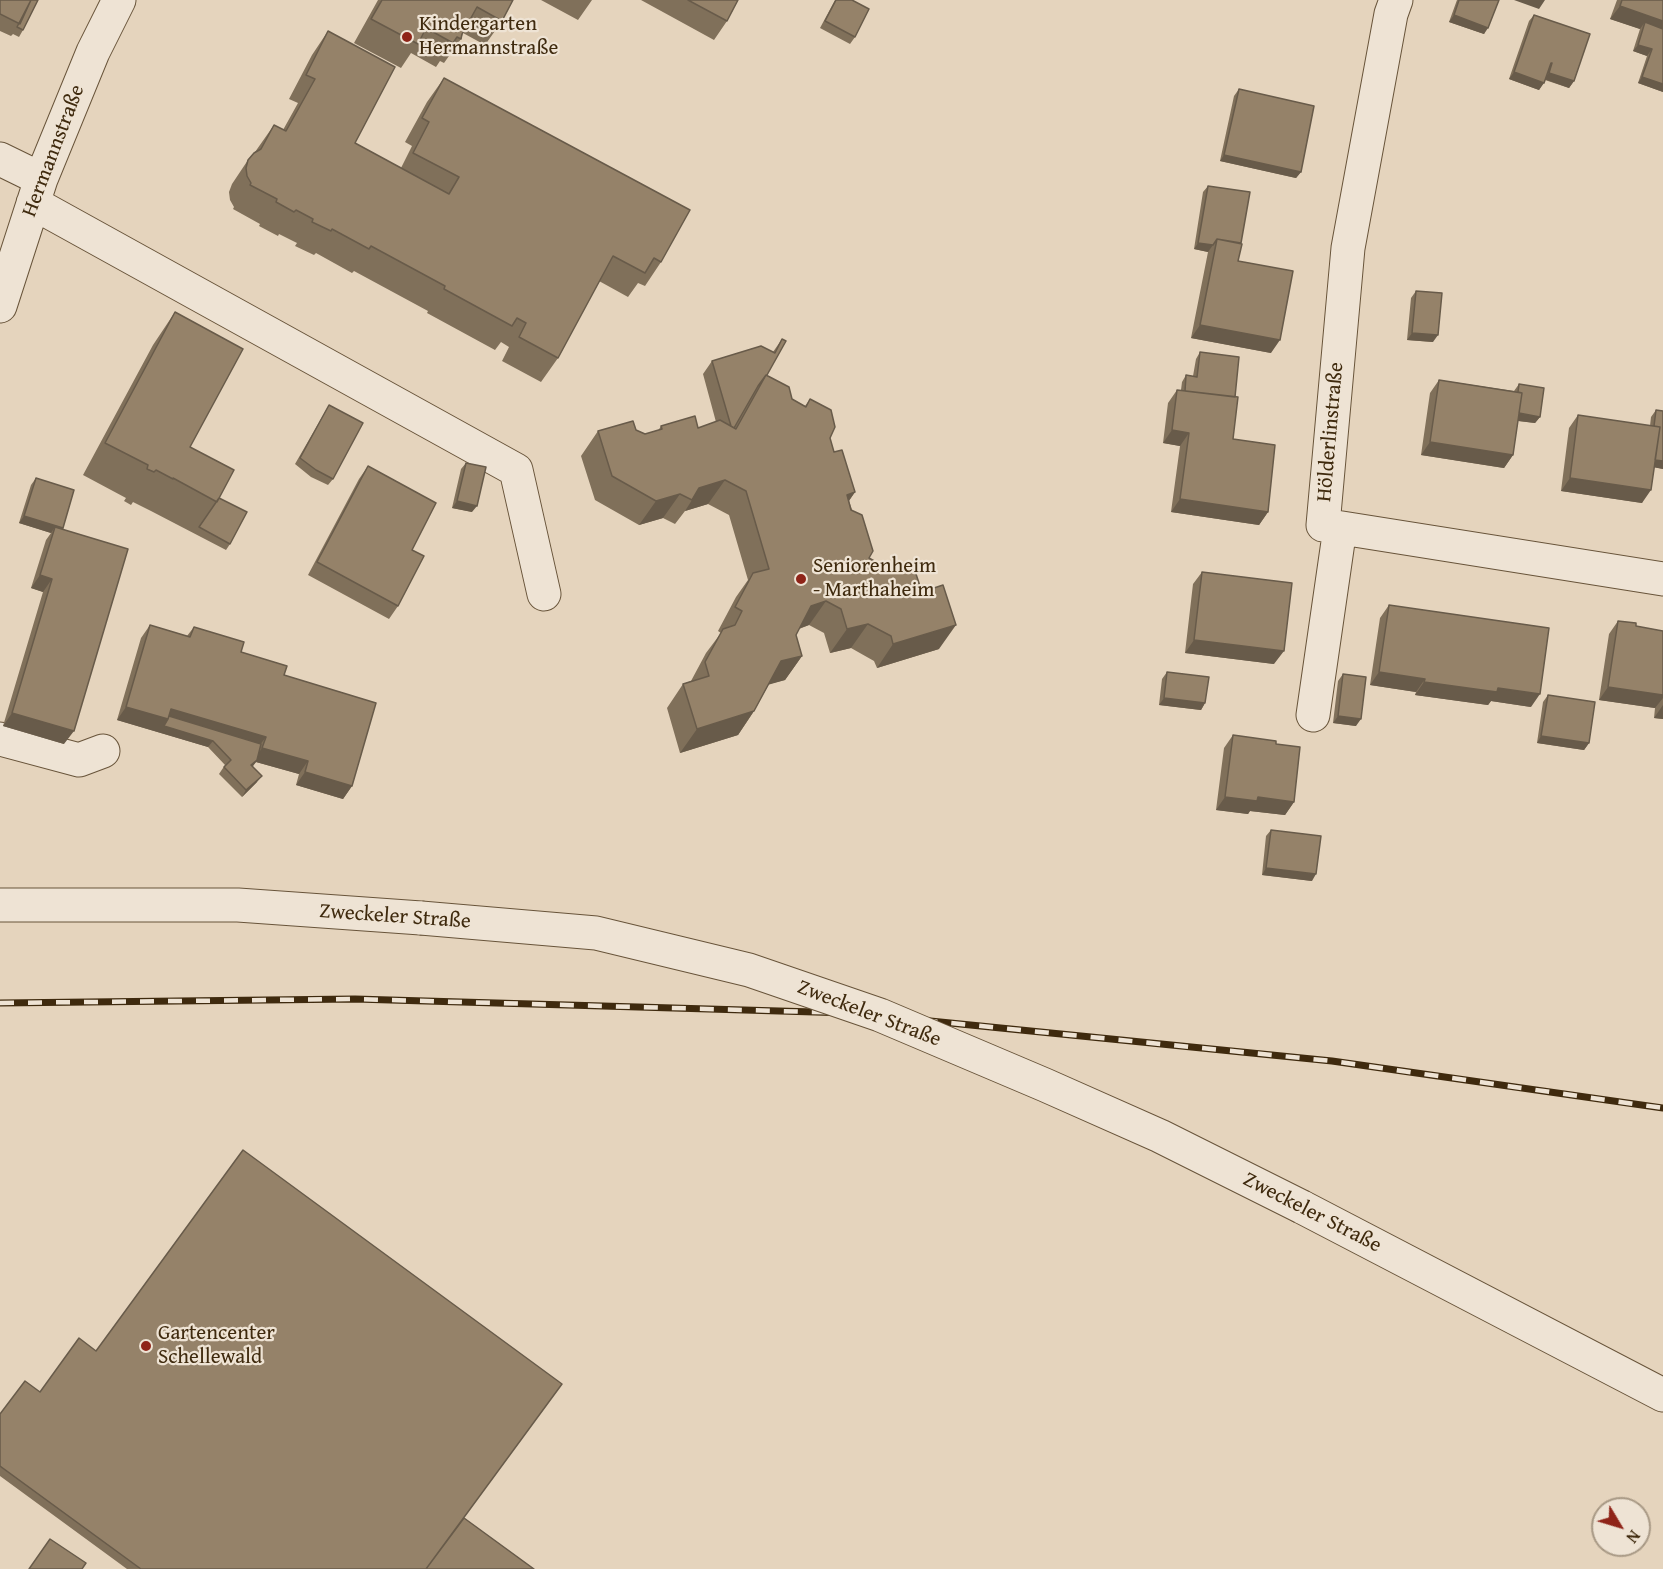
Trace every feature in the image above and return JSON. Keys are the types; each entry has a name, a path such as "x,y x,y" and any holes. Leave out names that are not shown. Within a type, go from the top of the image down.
{"street":[{"name":"Hermannstraße","path":"0,306 37,191 93,52 118,0"},
{"name":"Hölderlinstraße","path":"1396,0 1391,14 1348,248 1323,525 1663,579"},
{"path":"0,159 37,191 516,470 544,594"},
{"path":"1313,715 1340,528"},
{"path":"0,739 79,760 103,751"},
{"name":"Zweckeler Straße","path":"0,905 238,905 596,933 749,970 880,1015 1160,1136 1302,1207 1663,1395"}],"building":[{"path":"0,0 31,0 20,24 0,14"},
{"path":"31,0 38,0 23,30 17,27"},
{"path":"382,0 513,0 502,21 477,7 461,39 457,37 453,43 426,28 418,44 371,19"},
{"path":"688,0 738,0 727,21"},
{"path":"836,0 852,0 869,9 855,37 825,21"},
{"path":"1459,0 1499,0 1488,28 1454,15"},
{"path":"1622,0 1663,0 1663,21 1620,6"},
{"path":"1534,15 1590,34 1574,81 1549,73 1552,63 1544,83 1514,72"},
{"path":"1645,22 1663,29 1663,84 1642,77 1652,49 1638,45"},
{"path":"328,31 395,67 355,143 449,194 459,177 413,153 429,122 422,118 444,78 690,210 661,262 654,258 645,273 613,256 558,358 519,337 526,323 517,318 512,326 371,246 369,249 332,229 331,231 312,222 313,219 296,210 294,212 276,202 277,199 250,185 246,168 248,160 261,149 274,125 286,131 315,79 306,75"},
{"path":"1239,89 1314,106 1301,172 1224,155"},
{"path":"1208,186 1250,192 1241,243 1217,239 1213,245 1198,243"},
{"path":"1217,239 1242,244 1238,261 1293,271 1280,340 1200,325"},
{"path":"1416,291 1442,293 1438,335 1412,333"},
{"path":"175,312 243,349 190,447 234,470 217,502 173,478 156,470 154,472 147,469 148,465 105,443"},
{"path":"782,339 786,341 734,428 731,426 712,361 761,346 775,353"},
{"path":"1200,352 1239,357 1235,397 1185,391 1186,375 1197,377"},
{"name":"Seniorenheim - Marthaheim","path":"766,375 789,387 792,399 806,407 810,399 831,410 835,427 830,438 834,452 842,450 855,492 847,495 851,510 862,515 873,551 869,558 890,570 895,562 916,574 922,592 943,585 956,625 893,644 891,636 868,624 847,629 841,609 826,601 811,606 796,635 802,656 781,661 754,711 697,729 683,684 709,676 705,662 723,629 735,625 742,611 735,607 753,573 769,569 746,491 725,480 699,488 692,500 680,494 656,501 612,476 598,431 633,421 636,430 645,434 662,429 661,426 695,416 698,428 720,420 736,429"},
{"path":"1439,380 1522,393 1513,455 1430,442"},
{"path":"1519,384 1544,388 1540,417 1519,413 1522,393 1518,392"},
{"path":"1177,390 1238,397 1233,439 1275,445 1268,512 1180,499 1189,433 1172,430"},
{"path":"329,405 363,423 333,479 300,458"},
{"path":"1656,410 1663,411 1663,461 1655,460 1660,427 1654,426"},
{"path":"1578,415 1660,427 1651,490 1570,478"},
{"path":"466,463 486,467 477,506 457,501"},
{"path":"368,466 436,503 412,550 424,556 398,606 317,562"},
{"path":"36,478 74,490 63,528 24,516"},
{"path":"219,498 247,512 230,544 199,527"},
{"path":"55,527 128,549 74,731 12,713 52,579 40,575"},
{"path":"1202,572 1292,583 1284,651 1194,640"},
{"path":"1389,605 1549,628 1540,694 1498,688 1497,692 1424,682 1425,679 1379,672"},
{"path":"1618,621 1636,623 1636,626 1663,631 1663,695 1608,687"},
{"path":"150,625 190,637 194,627 244,642 241,652 287,666 284,675 376,703 352,786 305,772 308,761 262,748 266,737 171,709 168,719 126,707"},
{"path":"1167,672 1209,677 1205,703 1164,698"},
{"path":"1343,674 1366,677 1361,719 1338,716"},
{"path":"1548,695 1595,702 1589,743 1541,736"},
{"path":"169,716 261,744 257,760 251,765 262,776 246,790 224,767 231,760 213,741 164,726"},
{"path":"1233,735 1300,747 1294,802 1258,797 1257,801 1225,797"},
{"path":"1271,830 1321,836 1316,874 1266,868"},
{"path":"243,1150 562,1384 426,1569 141,1569 0,1466 0,1414 25,1381 40,1392 79,1338 96,1351"},
{"path":"464,1518 534,1569 426,1569"},
{"path":"50,1539 86,1563 82,1569 29,1569"}],"railway":[{"path":"0,1003 355,999 850,1013 1332,1061 1663,1108"}],"place":[{"name":"Kindergarten Hermannstraße","path":"407,37"},
{"name":"Seniorenheim - Marthaheim","path":"801,579"},
{"name":"Gartencenter Schellewald","path":"146,1346"}]}
